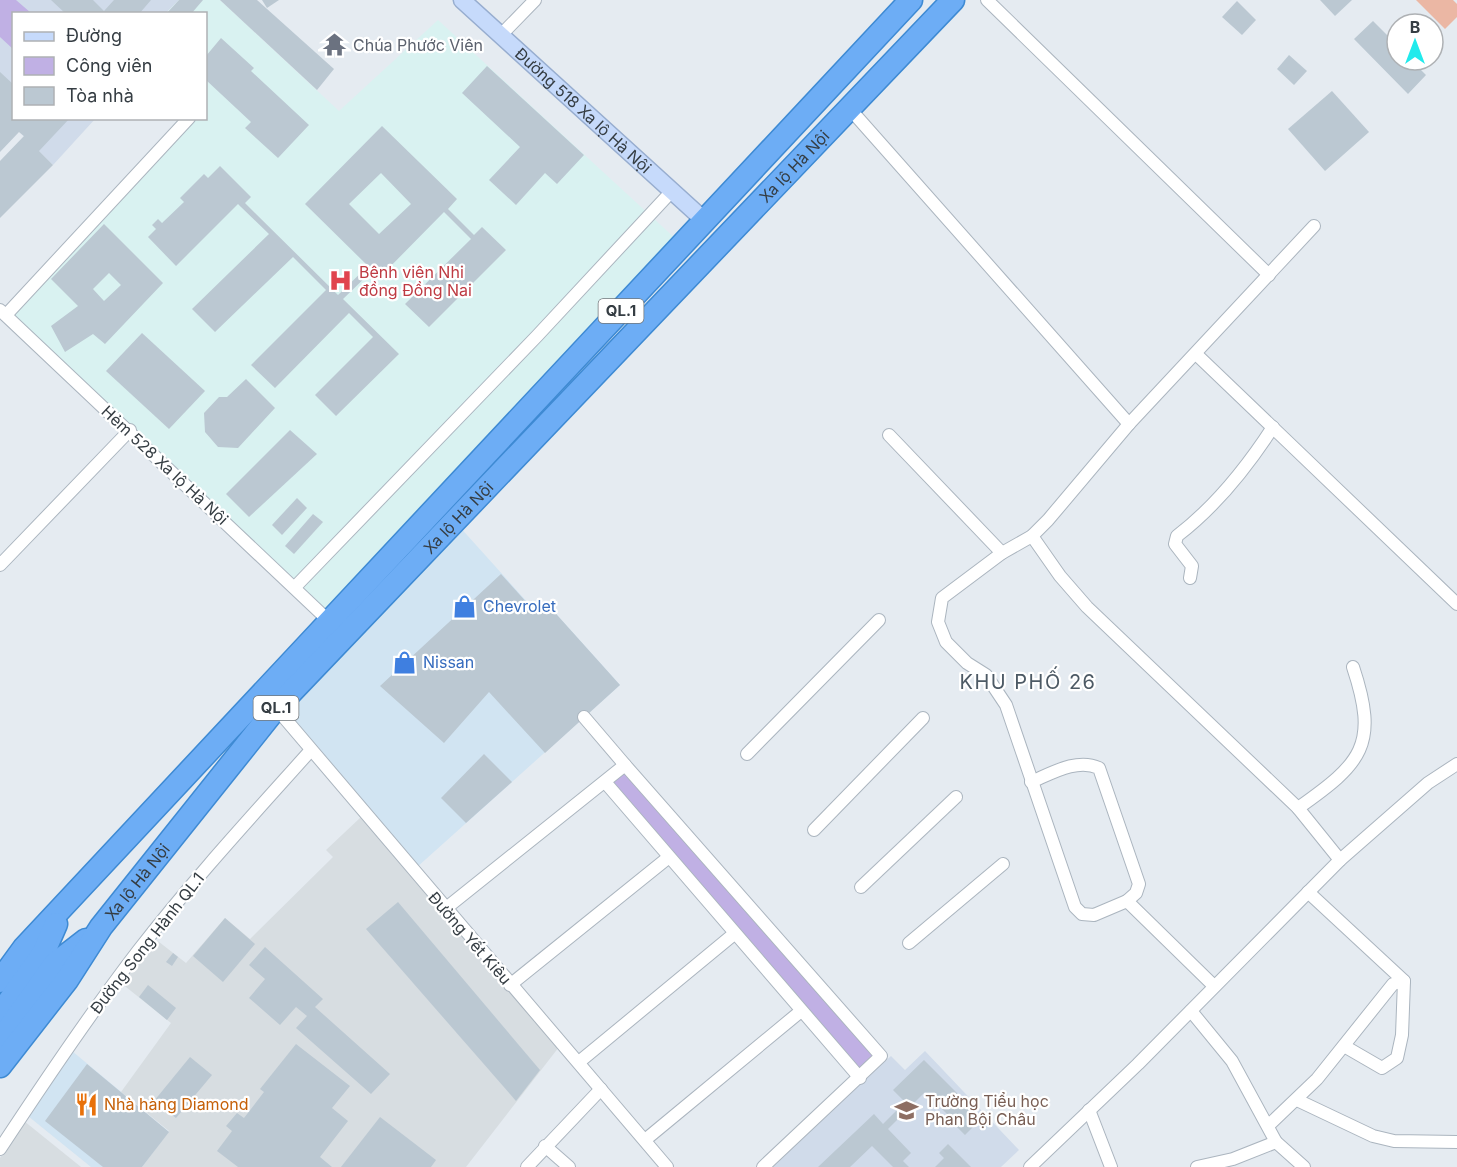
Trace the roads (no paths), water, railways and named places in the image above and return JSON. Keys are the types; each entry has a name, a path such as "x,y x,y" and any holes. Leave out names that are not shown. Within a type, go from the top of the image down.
{"highway":[{"name":"Xa lộ Hà Nội","path":"0,981 24,948 60,913 329,621 911,0"},
{"name":"Xa lộ Hà Nội","path":"0,1066 67,980 101,927 276,708 953,0"},
{"name":"QL.1","path":"0,1041 49,959 60,913"},
{"name":"QL.1","path":"0,1014 49,959 101,927"}],"street":[{"name":"Đường 518 Xa lộ Hà Nội","path":"462,0 670,192 705,221"},
{"path":"500,36 535,0"},
{"path":"987,0 1269,275"},
{"path":"850,109 1129,424"},
{"path":"3,313 187,120"},
{"path":"295,587 537,336 670,192"},
{"path":"1031,782 1074,765 1089,764 1099,768 1139,884 1136,893 1127,901 1094,915 1082,914 1075,907 1031,782 1005,705 997,689 986,675 967,663 946,642 938,622 942,598 1002,553 1032,536 1048,520 1129,424 1314,226"},
{"name":"Hẻm 528 Xa lộ Hà Nội","path":"3,313 130,430 329,621"},
{"path":"1196,354 1457,604"},
{"path":"1190,578 1192,566 1175,544 1177,536 1217,498 1255,454 1273,427"},
{"path":"0,565 130,430"},
{"path":"889,435 1002,553"},
{"path":"1032,536 1060,576 1087,607 1298,808 1340,861"},
{"path":"747,754 879,620"},
{"path":"1298,808 1337,781 1356,757 1366,733 1363,698 1353,667"},
{"name":"Đường Yết Kiêu","path":"276,708 445,909 645,1140 660,1165"},
{"path":"584,717 881,1056 763,1167"},
{"path":"814,830 923,718"},
{"name":"Đường Song Hành QL.1","path":"0,1149 70,1045 139,950 194,881 311,750"},
{"path":"1030,1167 1191,1011 1340,861 1428,783 1457,764"},
{"path":"445,909 624,765"},
{"path":"605,782 860,1078"},
{"path":"861,887 956,797"},
{"path":"510,984 669,857"},
{"path":"909,943 1003,864"},
{"path":"1308,892 1404,981 1402,1035 1397,1058 1382,1068 1344,1046"},
{"path":"1127,901 1214,986"},
{"path":"579,1062 734,934"},
{"path":"1269,1125 1297,1100 1393,984 1404,981"},
{"path":"645,1140 801,1011"},
{"path":"1191,1011 1232,1062 1269,1125 1276,1142 1304,1167"},
{"path":"527,1167 601,1089"},
{"path":"1297,1100 1373,1136 1394,1142 1457,1142"},
{"path":"1089,1110 1111,1167"},
{"path":"1197,1167 1214,1165 1276,1142"},
{"path":"545,1146 569,1167"}],"place":[{"name":"Chúa Phước Viên","path":"335,45"},
{"name":"Bệnh viện Nhi đồng Đồng Nai","path":"341,281"},
{"name":"Chevrolet","path":"465,606"},
{"name":"Nissan","path":"405,662"},
{"name":"Nhà hàng Diamond","path":"86,1104"},
{"name":"Trường Tiểu học Phan Bội Châu","path":"907,1110"}],"district":[{"name":"KHU PHỐ 26","path":"1028,682"}]}
